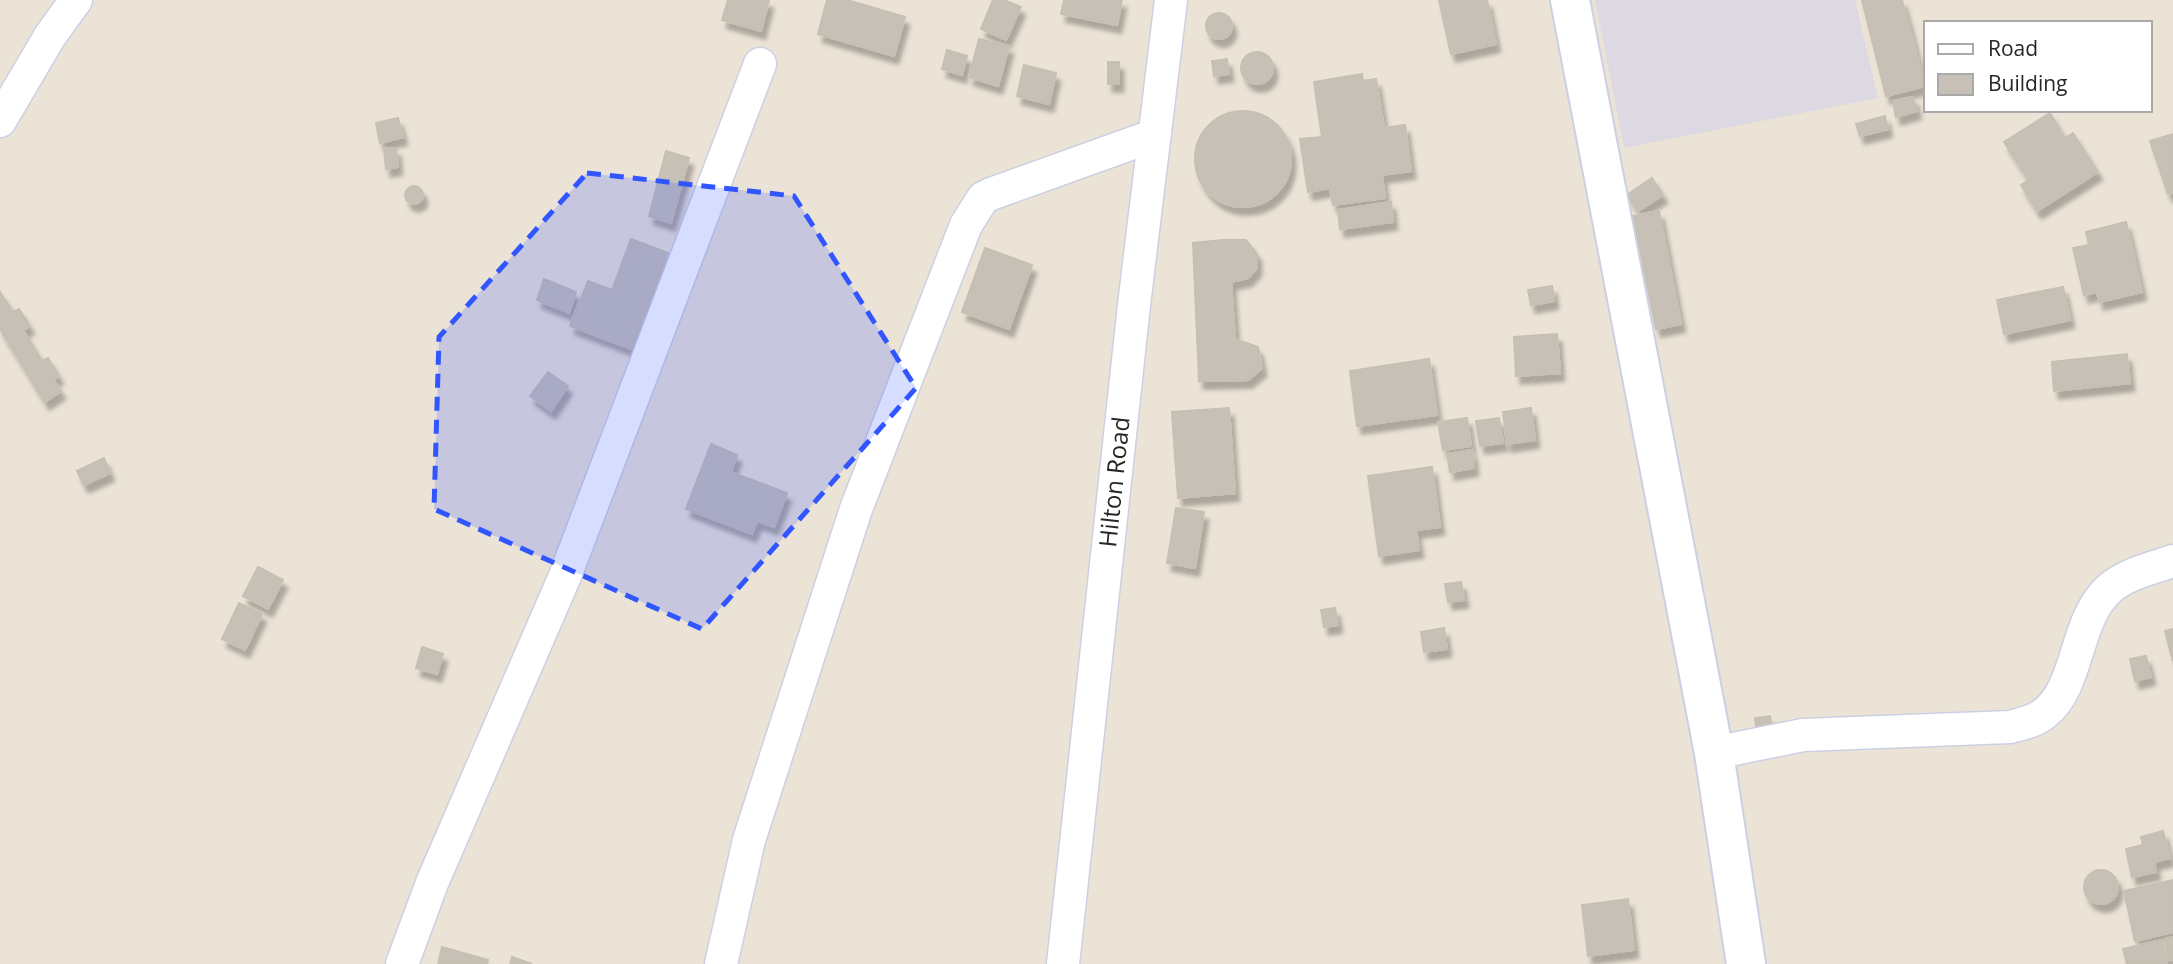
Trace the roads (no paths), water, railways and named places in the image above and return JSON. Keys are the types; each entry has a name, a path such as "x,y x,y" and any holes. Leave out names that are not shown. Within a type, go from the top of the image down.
{"street":[{"path":"0,121 50,36 76,0"},
{"name":"Hilton Road","path":"1063,964 1134,305 1171,0"},
{"path":"1570,0 1714,753 1746,964"},
{"path":"402,964 432,884 565,576 760,64"},
{"path":"721,964 749,840 856,509 966,225 982,198 990,194 1155,135"},
{"path":"1714,753 1803,735 2010,727 2029,722 2045,713 2057,700 2090,614 2110,589 2140,572 2173,561"}]}
